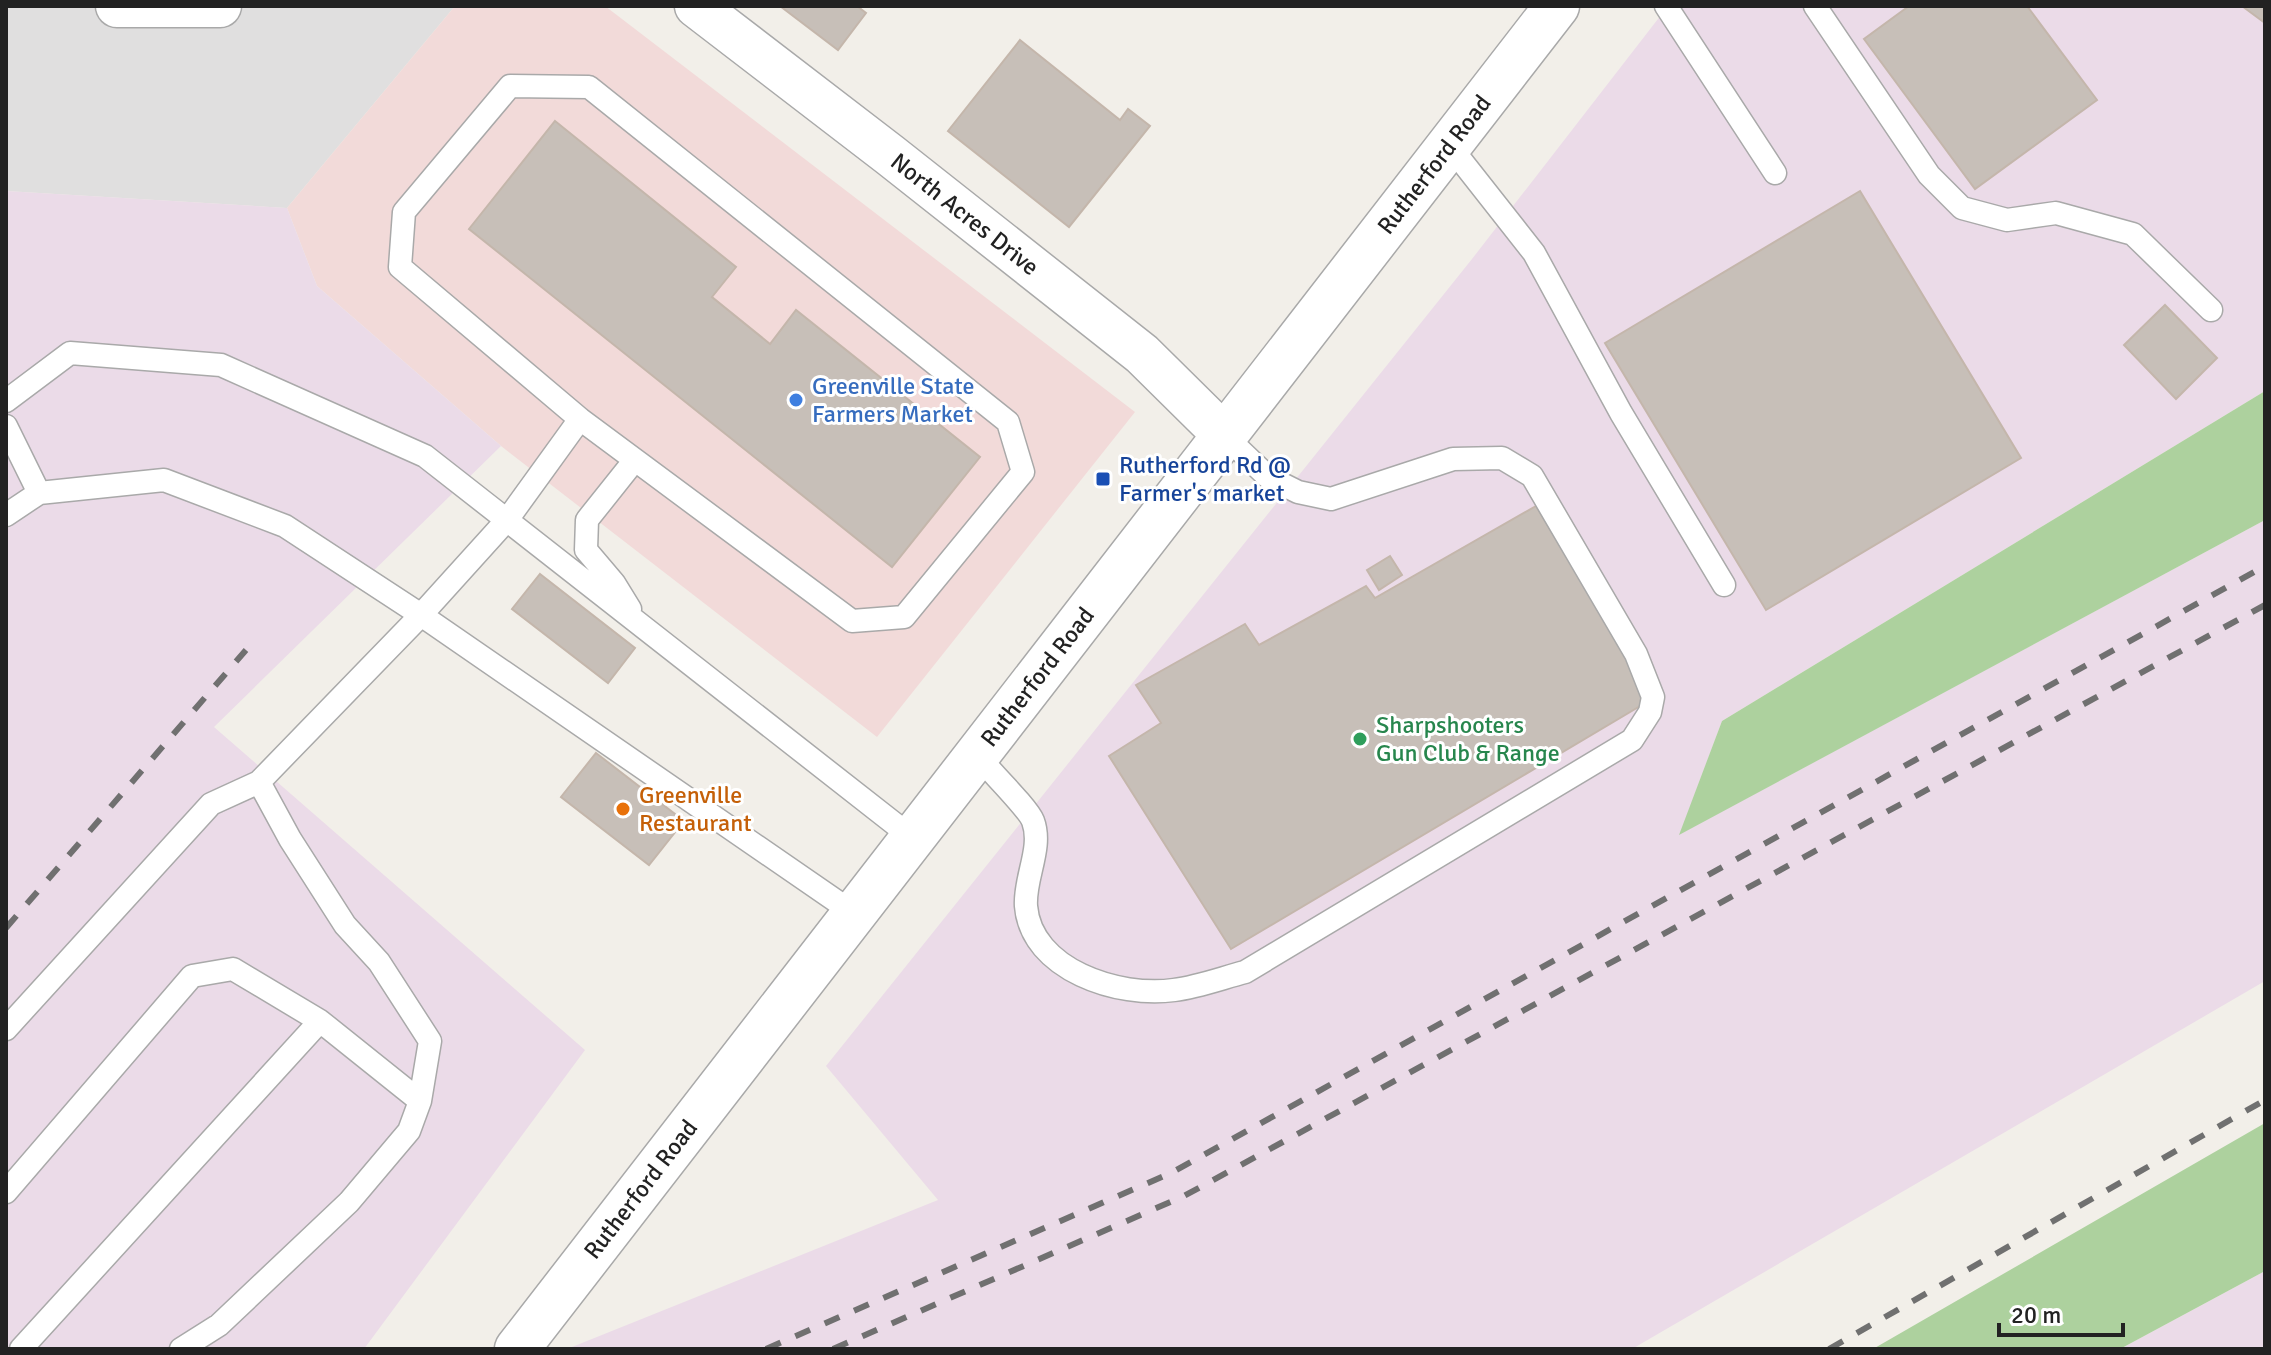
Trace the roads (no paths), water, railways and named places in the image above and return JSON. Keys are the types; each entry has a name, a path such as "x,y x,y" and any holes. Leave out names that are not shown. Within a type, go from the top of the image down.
{"street":[{"path":"117,6 220,6"},
{"name":"North Acres Drive","path":"696,6 1142,354 1223,434"},
{"name":"Rutherford Road","path":"517,1349 1557,6"}],"lane":[{"path":"1666,6 1775,173"},
{"path":"1815,6 1929,175 1962,208 2007,220 2056,213 2133,234 2211,310"},
{"path":"510,86 589,87 1008,422 1023,472 904,617 852,621 634,461 400,267 404,212 510,86"},
{"path":"1449,145 1534,253 1621,413 1724,585"},
{"path":"6,401 70,353 221,365 425,456 914,839"},
{"path":"6,1029 211,804 259,782 421,615 507,520 580,419"},
{"path":"6,426 39,493"},
{"path":"978,756 1032,819 1036,836 1026,903 1030,930 1048,955 1080,976 1122,988 1172,991 1245,972 1632,740 1650,712 1653,697 1636,654 1532,476 1502,458 1453,459 1331,499 1298,492 1268,477 1223,434"},
{"path":"634,461 587,520 586,550 614,583 639,624"},
{"path":"6,515 39,493 164,480 285,526 421,615 855,914"},
{"path":"181,1349 219,1325 349,1202 409,1131 420,1101 430,1041 379,962 345,925 290,839 259,782"},
{"path":"6,1192 192,976 233,969 320,1021 420,1101"},
{"path":"21,1349 320,1021"}],"railway":[{"path":"766,1349 1171,1173 2265,566"},
{"path":"833,1349 1184,1196 2265,605"},
{"path":"6,928 246,650"},
{"path":"1829,1349 2265,1100"}],"place":[{"name":"Greenville State Farmers Market","path":"796,400"},
{"name":"Rutherford Rd @ Farmer's market","path":"1103,479"},
{"name":"Sharpshooters Gun Club & Range","path":"1360,739"},
{"name":"Greenville Restaurant","path":"623,809"}]}
